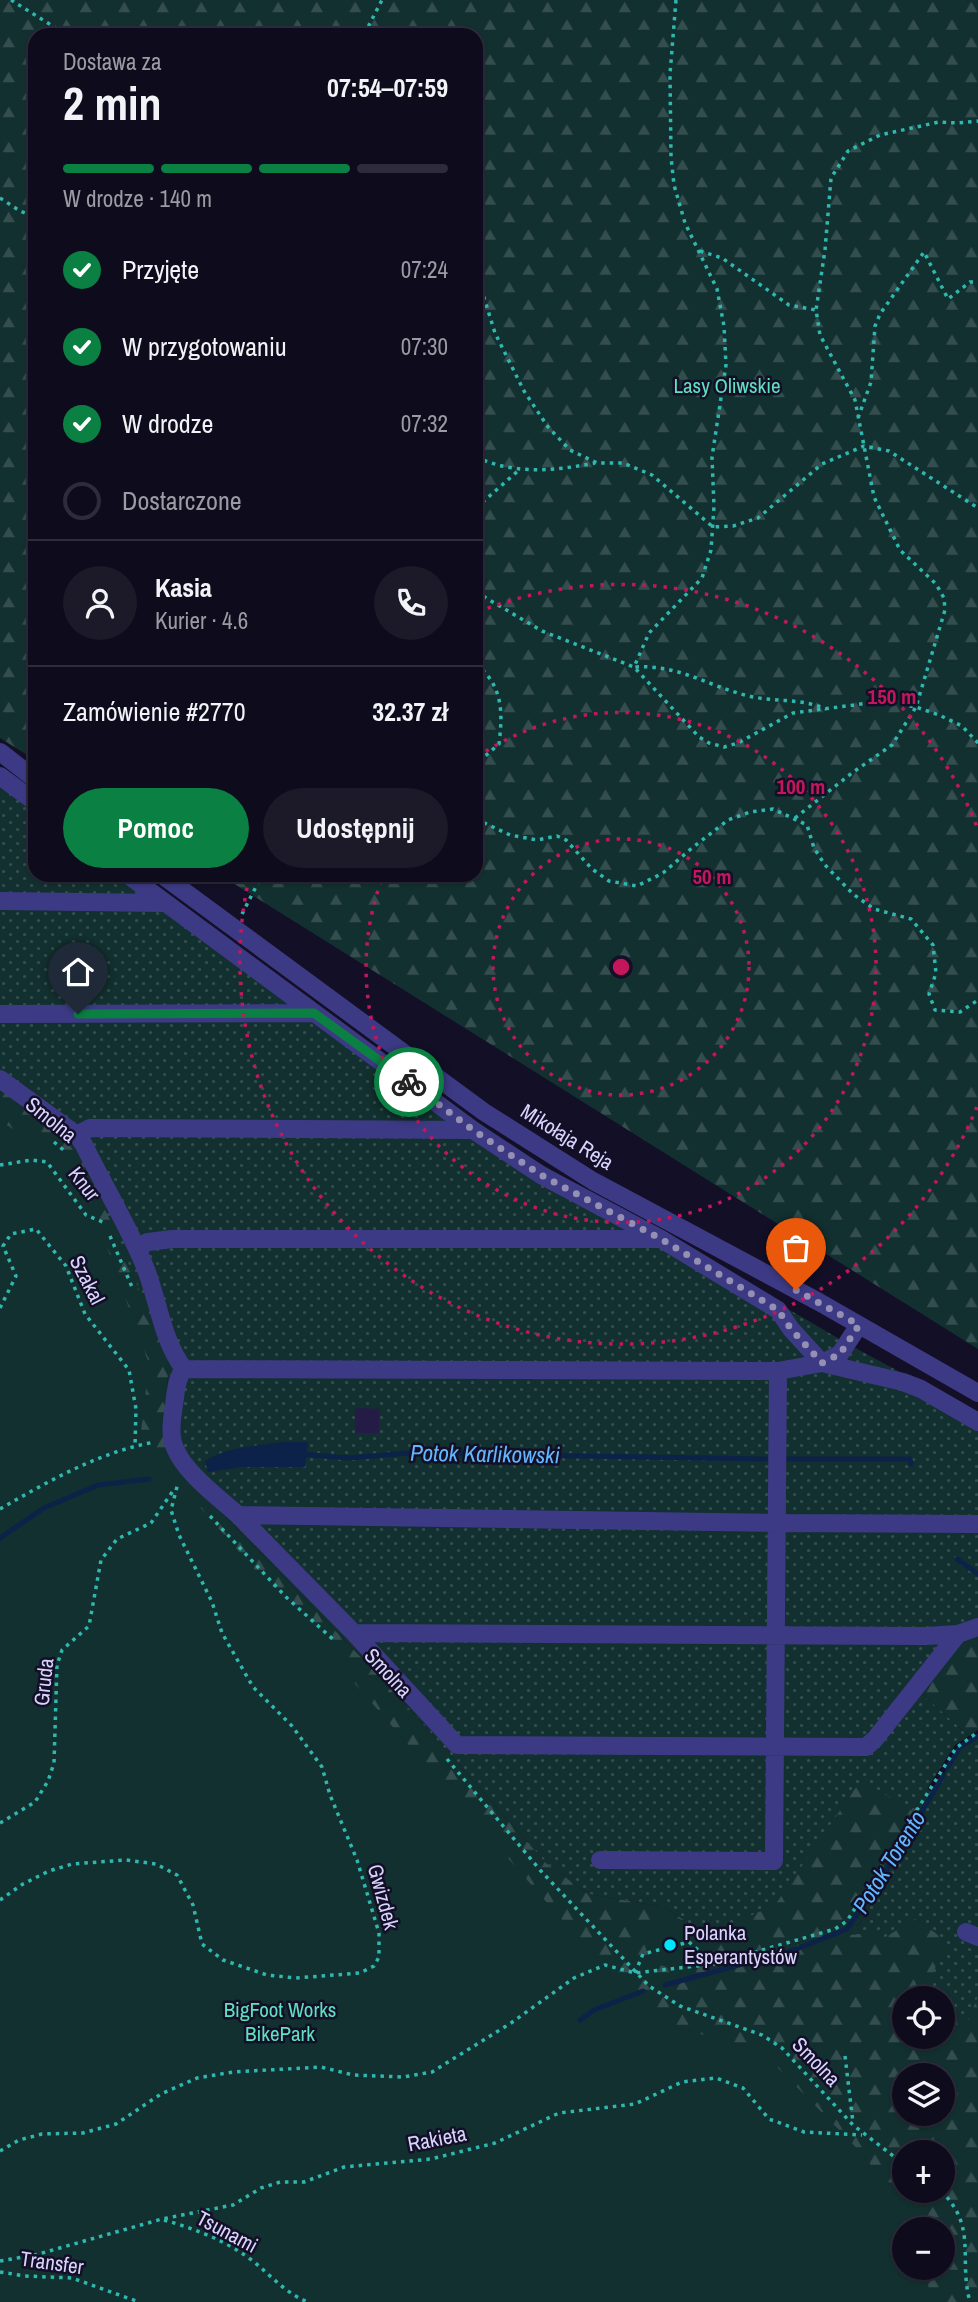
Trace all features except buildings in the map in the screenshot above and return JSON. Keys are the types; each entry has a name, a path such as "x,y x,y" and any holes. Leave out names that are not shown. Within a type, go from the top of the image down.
{"street":[{"path":"0,752 28,774"},
{"path":"0,776 28,796"},
{"path":"0,789 19,789"},
{"path":"137,882 473,1130 541,1175 661,1239 778,1310 791,1329 822,1363 903,1382 921,1389 978,1422"},
{"name":"Mikołaja Reja","path":"171,882 447,1086 571,1167 978,1393"},
{"path":"0,901 164,903"},
{"path":"0,1014 314,1013"},
{"path":"0,1079 78,1135 137,1248 169,1342 176,1359 184,1369"},
{"path":"78,1135 90,1128 473,1130"},
{"path":"137,1248 148,1242 172,1239 661,1239"},
{"path":"184,1369 778,1371 822,1363 840,1354 859,1325"},
{"path":"184,1369 179,1376 173,1413 172,1434 175,1449 197,1478 238,1515 354,1633 457,1745 866,1747 876,1739 957,1634"},
{"path":"600,1860 774,1861 778,1371"},
{"path":"238,1515 978,1524"},
{"path":"354,1633 926,1636 957,1634 978,1627"}],"path":[{"path":"12,0 57,28"},
{"path":"369,28 382,0"},
{"path":"634,667 649,633 702,578 711,550 715,506 712,457 726,365 724,326 717,289 685,223 674,186 670,74 676,0"},
{"path":"795,818 892,745 916,707 945,610 944,598 936,584 900,550 874,497 855,400 820,335 816,310 825,250 831,177 848,150 880,135 939,121 978,121"},
{"path":"0,198 28,214"},
{"path":"700,251 722,258 789,305 816,310"},
{"path":"858,418 871,382 875,326 880,314 924,252 948,299 970,282 978,282"},
{"path":"483,294 495,333 524,391 548,427 570,450 597,463"},
{"path":"483,459 519,470 555,470 597,463 623,463 652,475 713,527 733,526 758,518 822,464 863,446 889,451 978,508"},
{"path":"483,502 519,470"},
{"path":"483,596 542,631 634,667 668,667 746,695 772,700 797,700 826,709"},
{"path":"634,667 699,737 724,747 738,743 793,713 884,701 916,707 962,726 978,743"},
{"path":"483,670 497,690 501,719 499,744 483,758"},
{"path":"483,822 510,835 537,840 557,836 566,840 592,869 609,881 637,886 663,873 728,820 750,812 773,809 807,825 814,848 825,865 853,894 874,909 911,919 933,945 936,973 929,994 935,1010 960,1012 978,1000"},
{"path":"234,930 258,882"},
{"name":"Smolna","path":"46,1134 71,1157"},
{"name":"Knur","path":"0,1165 32,1160 47,1162 86,1215 105,1223"},
{"path":"100,1212 136,1295"},
{"name":"Szakal","path":"0,1308 16,1276 3,1245 11,1234 36,1229 66,1266 85,1314 129,1370 136,1409 135,1446"},
{"path":"0,1509 75,1467 135,1446 157,1442 159,1433"},
{"path":"174,1476 187,1493"},
{"name":"Gruda","path":"0,1823 34,1802 48,1782 54,1763 57,1665 62,1650 89,1626 101,1560 117,1539 151,1523 178,1483"},
{"name":"Gwizdek","path":"0,1899 49,1871 72,1864 126,1860 156,1864 177,1875 193,1905 202,1944 223,1960 267,1975 296,1978 360,1973 374,1966 379,1957 379,1933 357,1860 330,1796 322,1767 292,1726 253,1687 222,1633 212,1602 179,1535 171,1510 178,1483"},
{"name":"Smolna","path":"206,1511 286,1597 336,1642"},
{"path":"0,2151 19,2140 43,2134 83,2133 116,2124 160,2094 197,2078 233,2072 321,2067 353,2075 403,2077 432,2071 511,2024 574,1978 605,1965 635,1973 714,1964 835,1929 848,1921 956,1748 978,1732"},
{"name":"Smolna","path":"446,1757 540,1870 649,1986 680,2006 762,2035 782,2048 853,2125 892,2155"},
{"path":"635,1973 643,1954 689,1942 714,1964"},
{"path":"845,2056 853,2125"},
{"name":"Rakieta","path":"0,2261 34,2255 162,2219 233,2205 280,2182 304,2182 344,2167 431,2159 495,2143 559,2113 635,2104 681,2082 693,2080 716,2078 743,2088 769,2119 804,2132 864,2135"},
{"path":"952,2203 967,2227 969,2236 967,2279 970,2302"},
{"name":"Tsunami","path":"162,2219 191,2228 246,2256 291,2295 308,2302"},
{"name":"Transfer","path":"0,2272 72,2278 139,2302"}],"green space":[{"name":"Lasy Oliwskie","path":"0,0 978,0 978,1349 231,882 483,882 483,28 28,28 28,756 0,738"},
{"path":"0,775 28,795 28,882 149,882 515,1149 848,1344 978,1414 978,1632 919,1691 969,1736 955,1745 847,1914 736,1954 664,1907 588,1894 546,1863 398,1696 195,1485 167,1446 168,1360 0,1084"},
{"name":"BigFoot Works BikePark","path":"0,1084 22,1098 77,1150 116,1233 168,1360 167,1446 195,1485 398,1696 546,1863 588,1894 664,1907 707,1935 775,1905 861,1780 913,1811 927,1788 932,1793 862,1920 849,1935 875,1933 884,1938 915,1919 947,1941 927,1986 892,1986 892,2049 955,2049 955,2015 967,2023 978,1996 978,2302 0,2302"},
{"name":"BigFoot Works BikePark","path":"0,1121 64,1160 99,1225 149,1364 140,1439 651,2021 760,2050 850,2141 892,2189 892,2203 904,2203 911,2211 912,2217 892,2217 892,2280 927,2280 932,2302 0,2302"},
{"path":"978,1632 978,1730 969,1736 919,1691 962,1637"},
{"path":"978,1737 978,2083 955,2074 955,2063 926,2063 898,2052 897,2049 955,2049 955,1986 892,1986 892,2038 849,1935 862,1920 932,1793 960,1749"},
{"name":"Polanka Esperantystów","path":"670,1917 688,1924 695,1942 688,1960 670,1967 652,1960 645,1942 652,1924"}],"water":[{"path":"282,1442 308,1442 305,1467 241,1467 208,1472 205,1461 214,1456 242,1448"}],"waterway":[{"name":"Potok Karlikowski","path":"301,1454 348,1458 409,1453 766,1459"},
{"name":"Potok Karlikowski","path":"782,1459 910,1459 911,1464"},
{"name":"Potok Karlikowski","path":"0,1538 44,1508 98,1485 149,1479"},
{"name":"Potok Karlikowski","path":"957,1559 978,1574"},
{"name":"Potok Torento","path":"947,1768 960,1747 978,1736"},
{"name":"Potok Torento","path":"665,1985 794,1950 847,1929 885,1873 943,1776"},
{"name":"Potok Torento","path":"580,2020 594,2010 643,1991"}],"way so far":[{"path":"409,1082 473,1130 541,1175 661,1239 778,1310 791,1329 822,1363 840,1354 859,1325 796,1290"}],"place":[{"name":"Polanka Esperantystów","path":"670,1945"}],"route":[{"path":"78,1014 314,1013 409,1082"}]}
